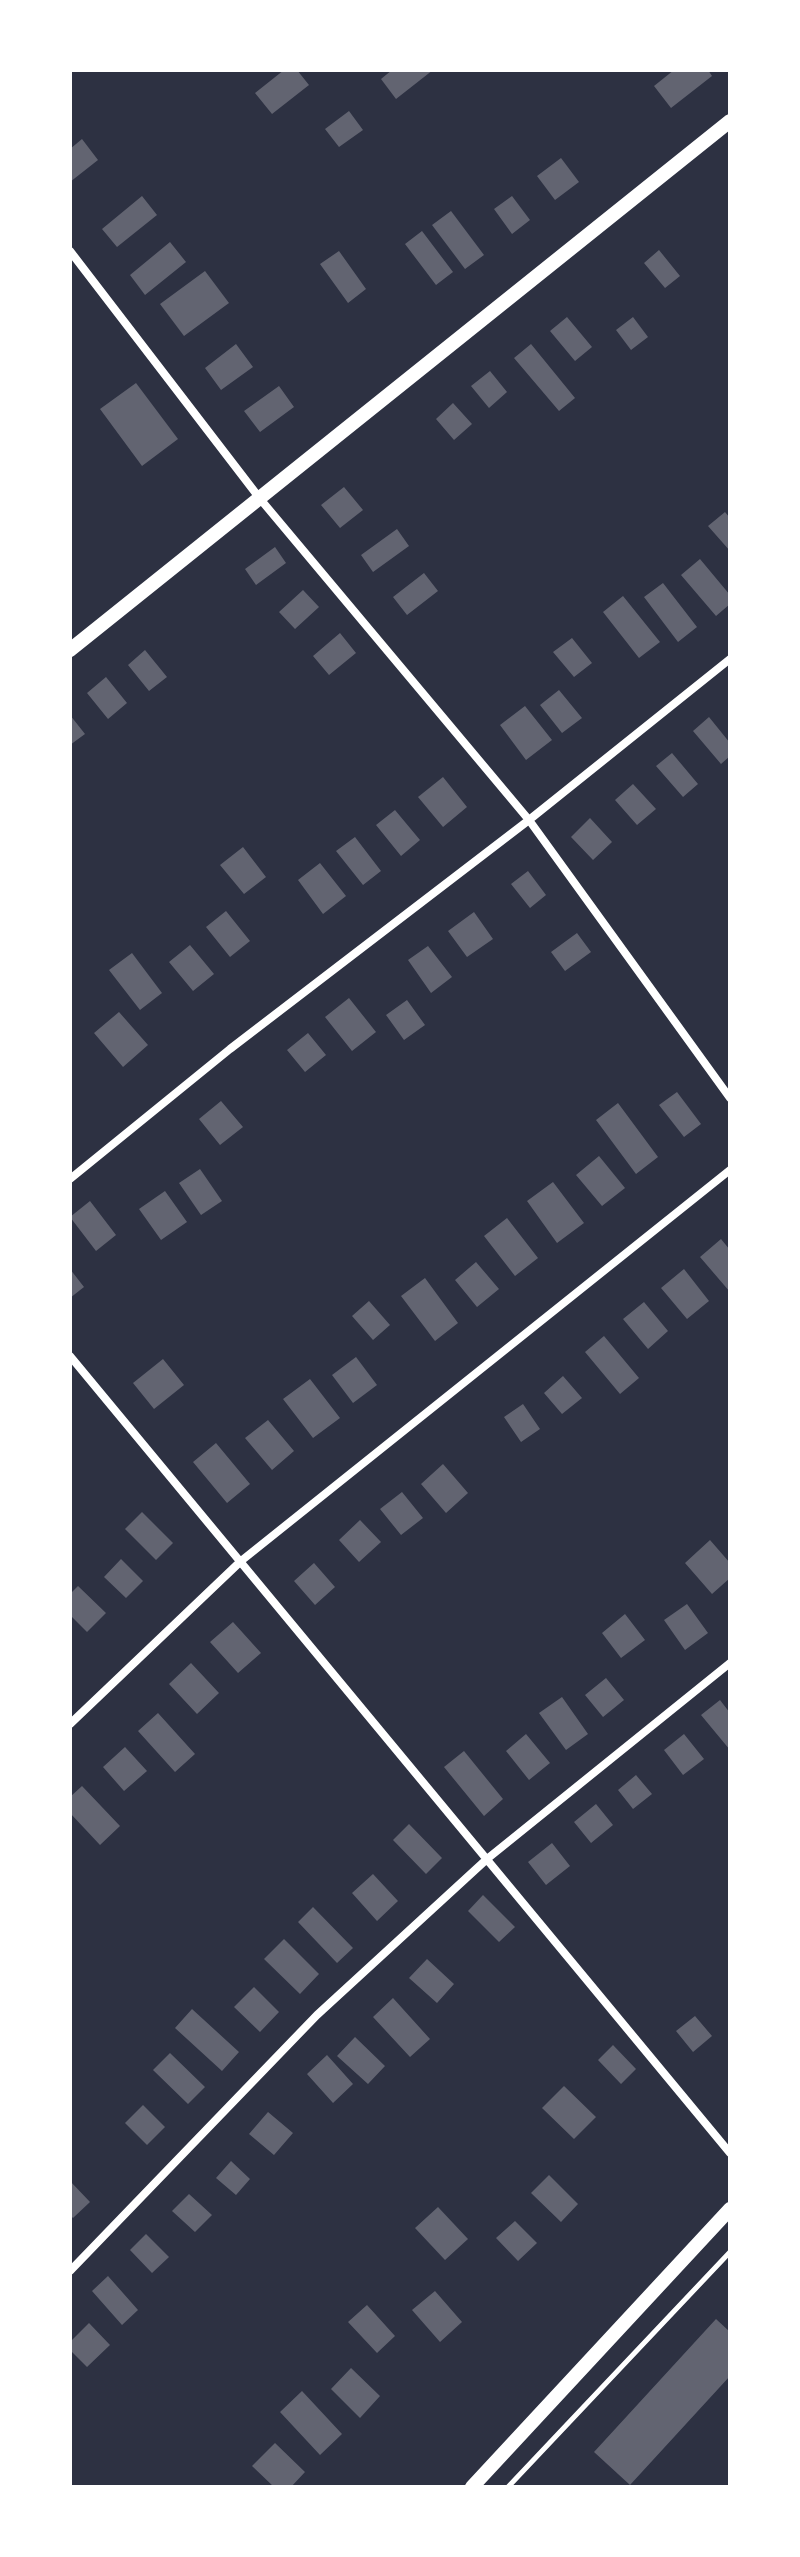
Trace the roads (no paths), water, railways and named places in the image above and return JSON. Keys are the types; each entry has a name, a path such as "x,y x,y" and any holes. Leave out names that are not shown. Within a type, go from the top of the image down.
{"street":[{"path":"70,650 261,500 730,121"},
{"path":"70,251 261,500 529,820 730,1098"},
{"path":"70,1179 230,1049 529,820 730,659"},
{"path":"70,1724 241,1561 730,1170"},
{"path":"70,1356 730,2153"},
{"path":"70,2271 317,2015 487,1859 730,1663"},
{"path":"472,2487 730,2209"}]}
